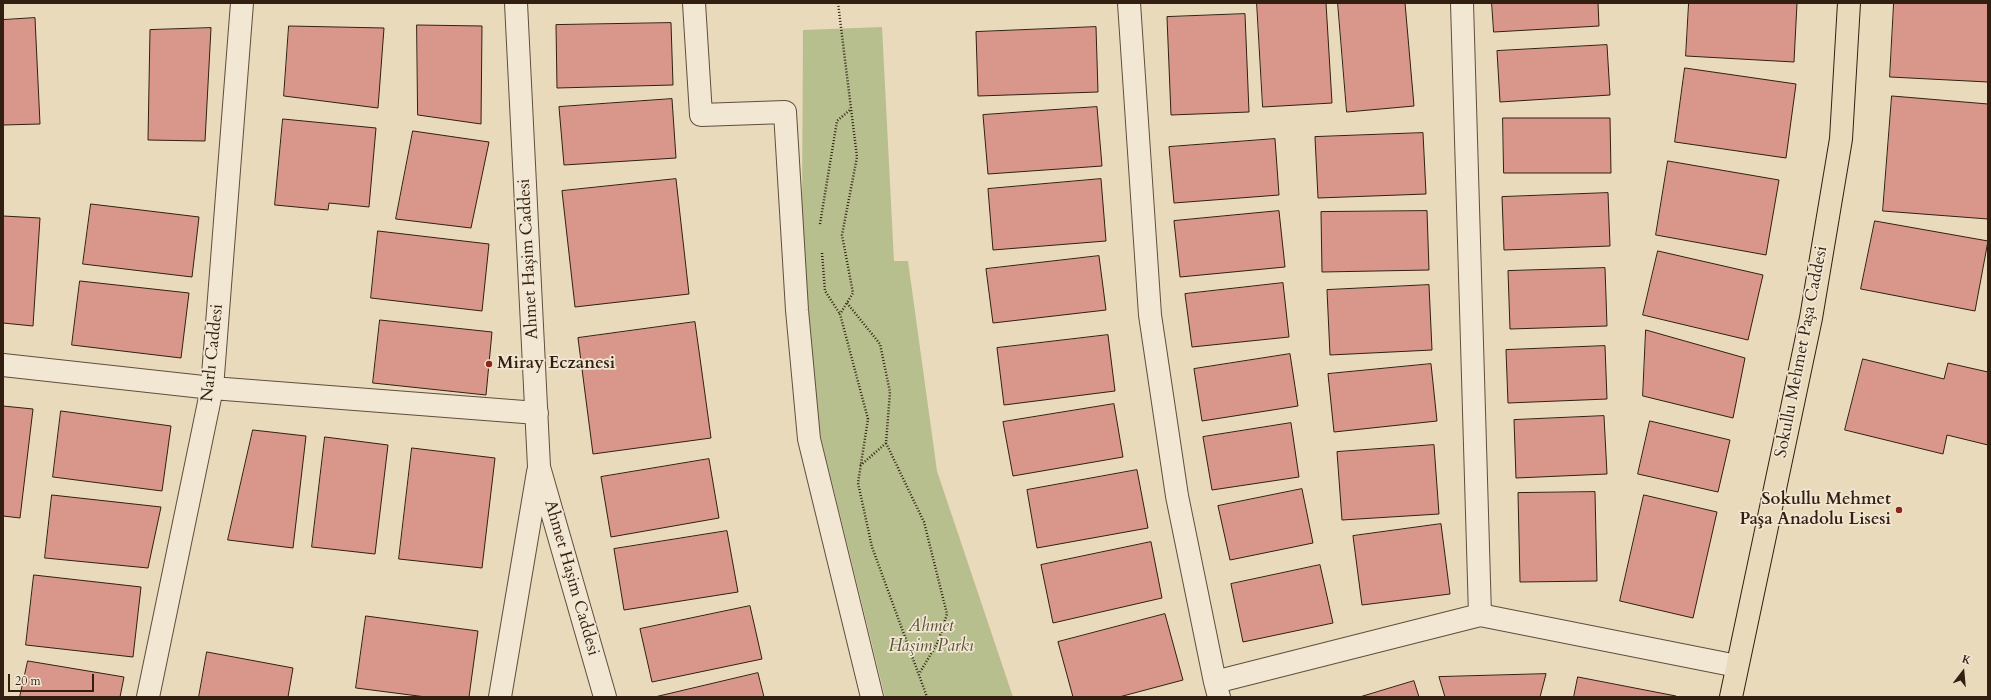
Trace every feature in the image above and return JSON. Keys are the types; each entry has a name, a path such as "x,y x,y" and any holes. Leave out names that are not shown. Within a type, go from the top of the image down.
{"main road":[{"name":"Sokullu Mehmet Paşa Caddesi","path":"1731,697 1811,318 1841,139 1849,3"}],"street":[{"name":"Narlı Caddesi","path":"148,697 212,388 242,3"},
{"name":"Ahmet Haşim Caddesi","path":"516,3 539,467 605,697"},
{"path":"694,3 701,115 785,112 797,310 809,439 872,697"},
{"path":"1129,3 1150,315 1177,496 1217,690 1480,615 1737,666"},
{"path":"1462,3 1480,615"},
{"path":"3,365 212,388 537,413"},
{"path":"500,697 539,467"}],"path":[{"path":"838,3 858,157 842,235 853,293 840,314"},
{"path":"819,226 837,121 851,109"},
{"path":"821,248 825,291 840,314 868,419 858,483 872,547 927,697"},
{"path":"847,303 880,344 890,392 886,443 924,522 947,614 938,642 919,675"},
{"path":"860,466 886,443"}],"green space":[{"name":"Ahmet Haşim Parkı","path":"882,27 894,261 908,261 937,471 1013,697 885,697 815,413 802,207 803,30"}],"building":[{"path":"1257,3 1326,3 1332,103 1263,107"},
{"path":"1338,3 1405,3 1414,106 1347,112"},
{"path":"1492,3 1598,3 1599,26 1494,32"},
{"path":"1689,3 1797,3 1794,62 1686,56"},
{"path":"1894,3 1988,3 1988,82 1890,77"},
{"path":"1245,14 1249,112 1171,115 1167,17"},
{"path":"35,18 40,124 3,125 3,20"},
{"path":"671,23 673,85 557,88 556,25"},
{"path":"417,25 482,26 481,124 418,115"},
{"path":"289,26 384,28 378,108 284,96"},
{"path":"1096,27 1098,92 978,96 976,32"},
{"path":"211,28 205,141 148,140 150,30"},
{"path":"1607,45 1610,95 1500,102 1497,51"},
{"path":"1685,68 1796,84 1786,158 1675,142"},
{"path":"1892,96 1988,104 1988,219 1883,211"},
{"path":"672,99 676,158 564,165 559,107"},
{"path":"1097,107 1102,166 988,174 983,115"},
{"path":"1503,118 1610,118 1611,173 1504,173"},
{"path":"283,119 376,128 369,207 329,203 328,210 275,205"},
{"path":"413,131 489,142 471,228 396,219"},
{"path":"1423,133 1426,194 1318,198 1315,137"},
{"path":"1275,139 1279,195 1174,203 1169,147"},
{"path":"1668,161 1779,180 1766,255 1656,235"},
{"path":"676,179 689,294 575,307 562,191"},
{"path":"1101,179 1106,241 993,250 988,189"},
{"path":"1608,193 1610,246 1504,250 1502,197"},
{"path":"91,204 199,217 192,277 83,264"},
{"path":"1279,211 1285,267 1180,277 1174,221"},
{"path":"1427,211 1429,270 1322,272 1321,212"},
{"path":"3,216 40,218 33,326 3,323"},
{"path":"1875,221 1988,241 1975,311 1861,289"},
{"path":"378,231 489,244 482,311 371,298"},
{"path":"1658,251 1763,275 1748,340 1643,315"},
{"path":"1099,256 1106,310 993,323 986,269"},
{"path":"1605,268 1607,326 1510,329 1508,271"},
{"path":"80,281 189,293 181,358 72,345"},
{"path":"1283,283 1289,337 1192,347 1185,294"},
{"path":"1429,285 1432,350 1330,355 1327,290"},
{"path":"380,320 492,332 486,395 373,383"},
{"path":"695,322 711,438 593,454 578,338"},
{"path":"1646,330 1745,358 1733,418 1643,396"},
{"path":"1108,335 1115,391 1004,405 997,348"},
{"path":"1605,346 1607,399 1508,403 1506,350"},
{"path":"1290,354 1298,406 1202,421 1194,369"},
{"path":"1863,359 1944,379 1948,363 1988,372 1988,445 1947,435 1943,454 1845,430"},
{"path":"1431,364 1437,421 1334,432 1328,374"},
{"path":"1114,404 1123,457 1013,476 1003,422"},
{"path":"3,406 33,409 20,518 3,516"},
{"path":"61,411 171,426 162,491 53,477"},
{"path":"1604,416 1607,474 1516,478 1514,420"},
{"path":"1650,421 1730,440 1718,492 1638,474"},
{"path":"1291,423 1299,477 1212,490 1203,437"},
{"path":"253,430 306,436 293,548 228,540"},
{"path":"325,437 388,445 375,554 312,547"},
{"path":"1434,445 1439,514 1342,520 1337,452"},
{"path":"412,448 495,458 482,568 399,559"},
{"path":"709,459 719,518 611,537 601,477"},
{"path":"1137,470 1148,528 1037,548 1027,490"},
{"path":"1302,489 1313,543 1230,560 1218,506"},
{"path":"1595,492 1597,581 1520,582 1518,493"},
{"path":"52,495 161,507 148,568 45,558"},
{"path":"1644,495 1717,512 1693,618 1620,601"},
{"path":"1441,524 1450,594 1362,605 1353,536"},
{"path":"727,531 738,592 624,610 614,549"},
{"path":"1151,542 1162,598 1053,623 1041,565"},
{"path":"1320,565 1333,623 1243,642 1231,584"},
{"path":"34,575 141,587 133,657 26,645"},
{"path":"750,606 762,659 652,682 640,629"},
{"path":"1165,614 1183,680 1119,697 1073,697 1058,642"},
{"path":"366,616 478,631 469,697 426,697 356,688"},
{"path":"207,652 293,668 288,697 199,697"},
{"path":"28,661 124,677 120,697 20,697"},
{"path":"758,673 764,697 655,697"},
{"path":"1546,674 1540,697 1445,697 1439,677"},
{"path":"1578,677 1676,696 1676,697 1574,697"},
{"path":"1414,681 1419,697 1360,697"}],"place":[{"name":"Miray Eczanesi","path":"489,364"},
{"name":"Sokullu Mehmet Paşa Anadolu Lisesi","path":"1899,510"}]}
